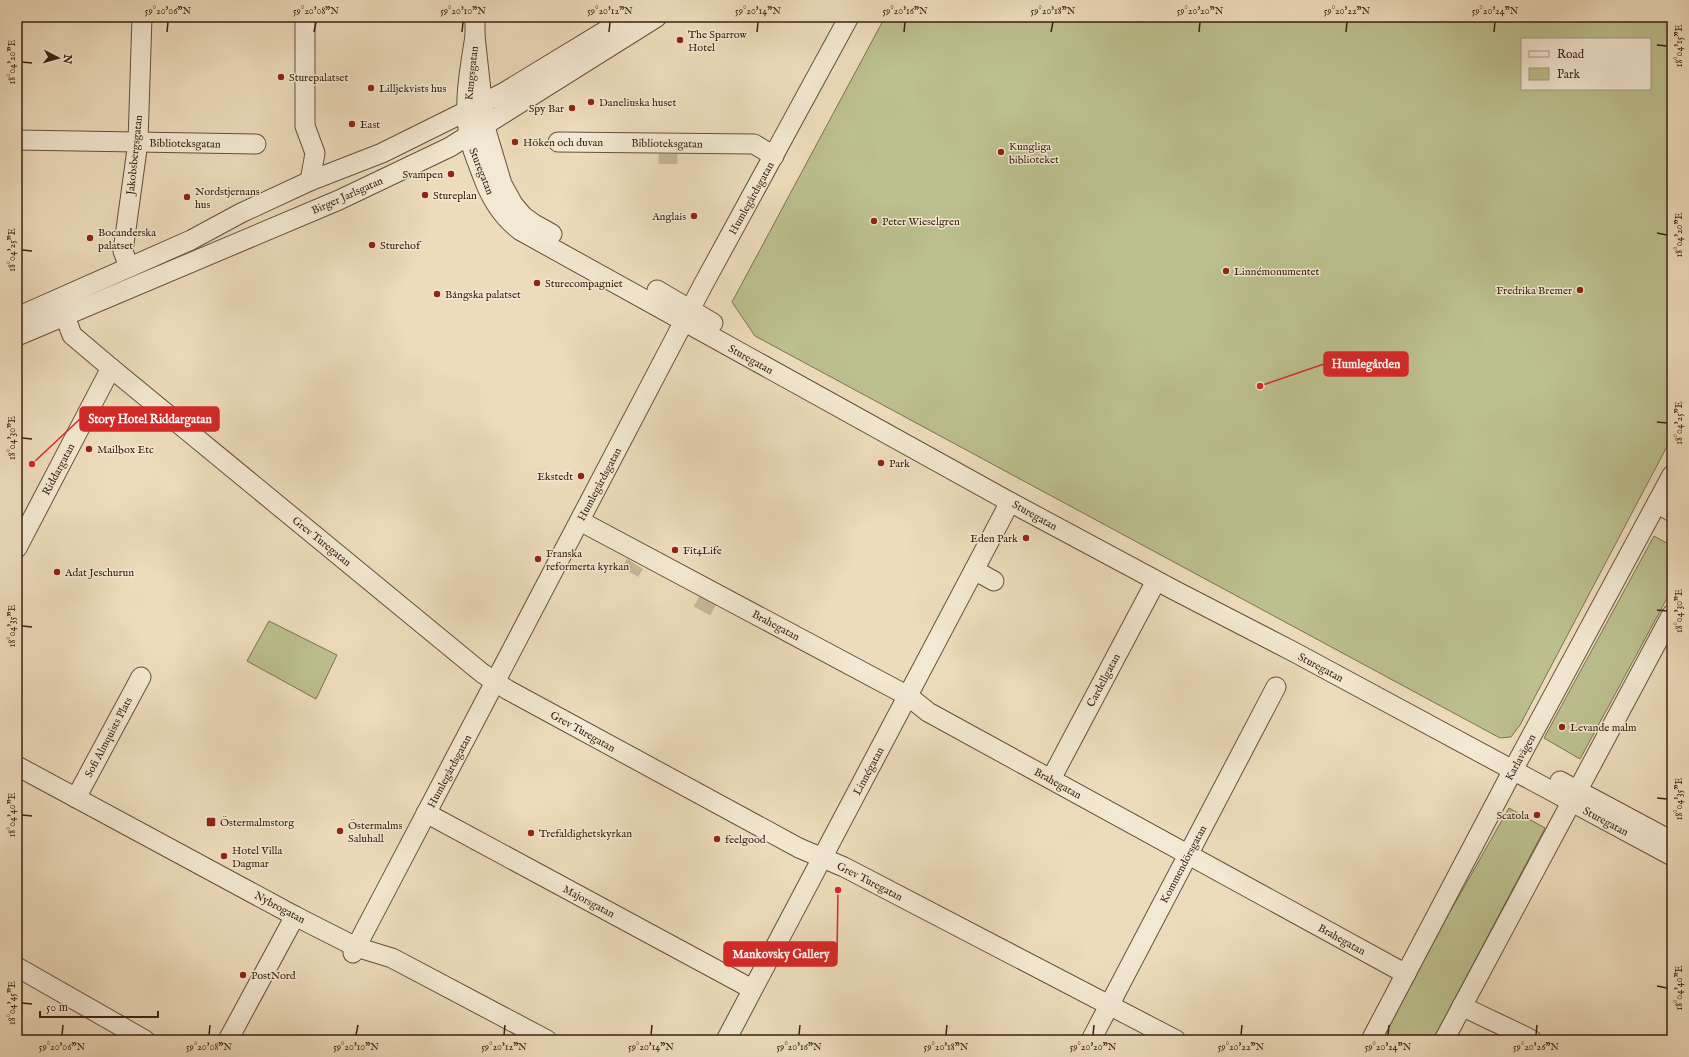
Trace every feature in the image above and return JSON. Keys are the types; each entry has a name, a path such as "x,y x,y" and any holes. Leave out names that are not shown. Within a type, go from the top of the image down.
{"street":[{"name":"Jakobsbergsgatan","path":"129,268 123,251 138,142 142,17"},
{"path":"305,17 305,126 315,153 310,181"},
{"name":"Kungsgatan","path":"472,110 470,66 475,36 476,17"},
{"name":"Birger Jarlsgatan","path":"17,326 334,189 472,110 628,17"},
{"name":"Birger Jarlsgatan","path":"17,336 339,200 469,137 657,17"},
{"name":"Humlegårdsgatan","path":"354,950 496,682 687,315 849,17"},
{"name":"Birger Jarlsgatan","path":"17,317 191,240 241,213 310,181 382,153 472,110"},
{"name":"Sturegatan","path":"472,110 485,126 502,184 513,204 534,224 687,315 1010,502 1156,581 1516,765"},
{"name":"Sturegatan","path":"472,110 469,137 488,191 500,210 513,225 521,231 687,315 828,390 1575,797 1672,856"},
{"name":"Biblioteksgatan","path":"17,140 256,144"},
{"name":"Biblioteksgatan","path":"558,142 668,148 754,144 774,156"},
{"name":"Grev Turegatan","path":"64,316 72,335 111,368 482,673 508,690 799,848 844,867 1176,1040"},
{"name":"Riddargatan","path":"17,548 111,368"},
{"name":"Karlavägen","path":"1371,1040 1516,765 1664,508 1672,476"},
{"name":"Linnégatan","path":"726,1040 1010,502"},
{"name":"Brahegatan","path":"580,521 638,559 908,696 928,712 1406,974"},
{"path":"974,570 994,581"},
{"name":"Cardellgatan","path":"1051,779 1156,581"},
{"path":"1444,1040 1672,614"},
{"name":"Sofi Almquists Plats","path":"76,798 141,677"},
{"name":"Kommendörsgatan","path":"1090,1040 1276,687"},
{"name":"Nybrogatan","path":"17,766 296,916 354,950 392,958 547,1040"},
{"name":"Sturegatan","path":"1575,797 1672,841"},
{"name":"Majorsgatan","path":"426,813 752,989"},
{"path":"228,1040 296,916"},
{"path":"17,967 145,1040"},
{"path":"1462,1006 1497,1025 1506,1026 1532,1040"}],"green space":[{"path":"885,17 1672,17 1672,437 1520,725 1511,737 1500,738 755,336 732,302"},
{"path":"1654,536 1672,546 1672,589 1580,759 1544,738"},
{"path":"269,621 337,655 316,699 247,661"},
{"path":"1509,808 1545,828 1433,1040 1382,1040 1447,917"}],"tunnel":[{"path":"668,154 668,164"},
{"path":"630,572 635,564"},
{"path":"702,611 708,600"}],"place":[{"name":"The Sparrow Hotel","path":"680,40"},
{"name":"Sturepalatset","path":"281,77"},
{"name":"Lilljekvists hus","path":"371,88"},
{"name":"Daneliuska huset","path":"591,102"},
{"name":"Spy Bar","path":"572,108"},
{"name":"East","path":"352,124"},
{"name":"Höken och duvan","path":"515,142"},
{"name":"Kungliga biblioteket","path":"1001,152"},
{"name":"Svampen","path":"451,174"},
{"name":"Stureplan","path":"425,195"},
{"name":"Nordstjernans hus","path":"187,197"},
{"name":"Anglais","path":"694,216"},
{"name":"Peter Wieselgren","path":"874,221"},
{"name":"Bocanderska palatset","path":"90,238"},
{"name":"Sturehof","path":"372,245"},
{"name":"Linnémonumentet","path":"1226,271"},
{"name":"Sturecompagniet","path":"537,283"},
{"name":"Fredrika Bremer","path":"1580,290"},
{"name":"Bångska palatset","path":"437,294"},
{"name":"Humlegården","path":"1260,386"},
{"name":"Mailbox Etc","path":"89,449"},
{"name":"Park","path":"881,463"},
{"name":"Story Hotel Riddargatan","path":"32,464"},
{"name":"Ekstedt","path":"581,476"},
{"name":"Eden Park","path":"1026,538"},
{"name":"Fit4Life","path":"675,550"},
{"name":"Franska reformerta kyrkan","path":"538,559"},
{"name":"Adat Jeschurun","path":"57,572"},
{"name":"Levande malm","path":"1562,727"},
{"name":"Scatola","path":"1537,815"},
{"name":"Östermalmstorg","path":"211,822"},
{"name":"Östermalms Saluhall","path":"340,831"},
{"name":"Trefaldighetskyrkan","path":"531,833"},
{"name":"feelgood","path":"717,839"},
{"name":"Hotel Villa Dagmar","path":"224,856"},
{"name":"Mankovsky Gallery","path":"838,890"},
{"name":"PostNord","path":"243,975"}]}
